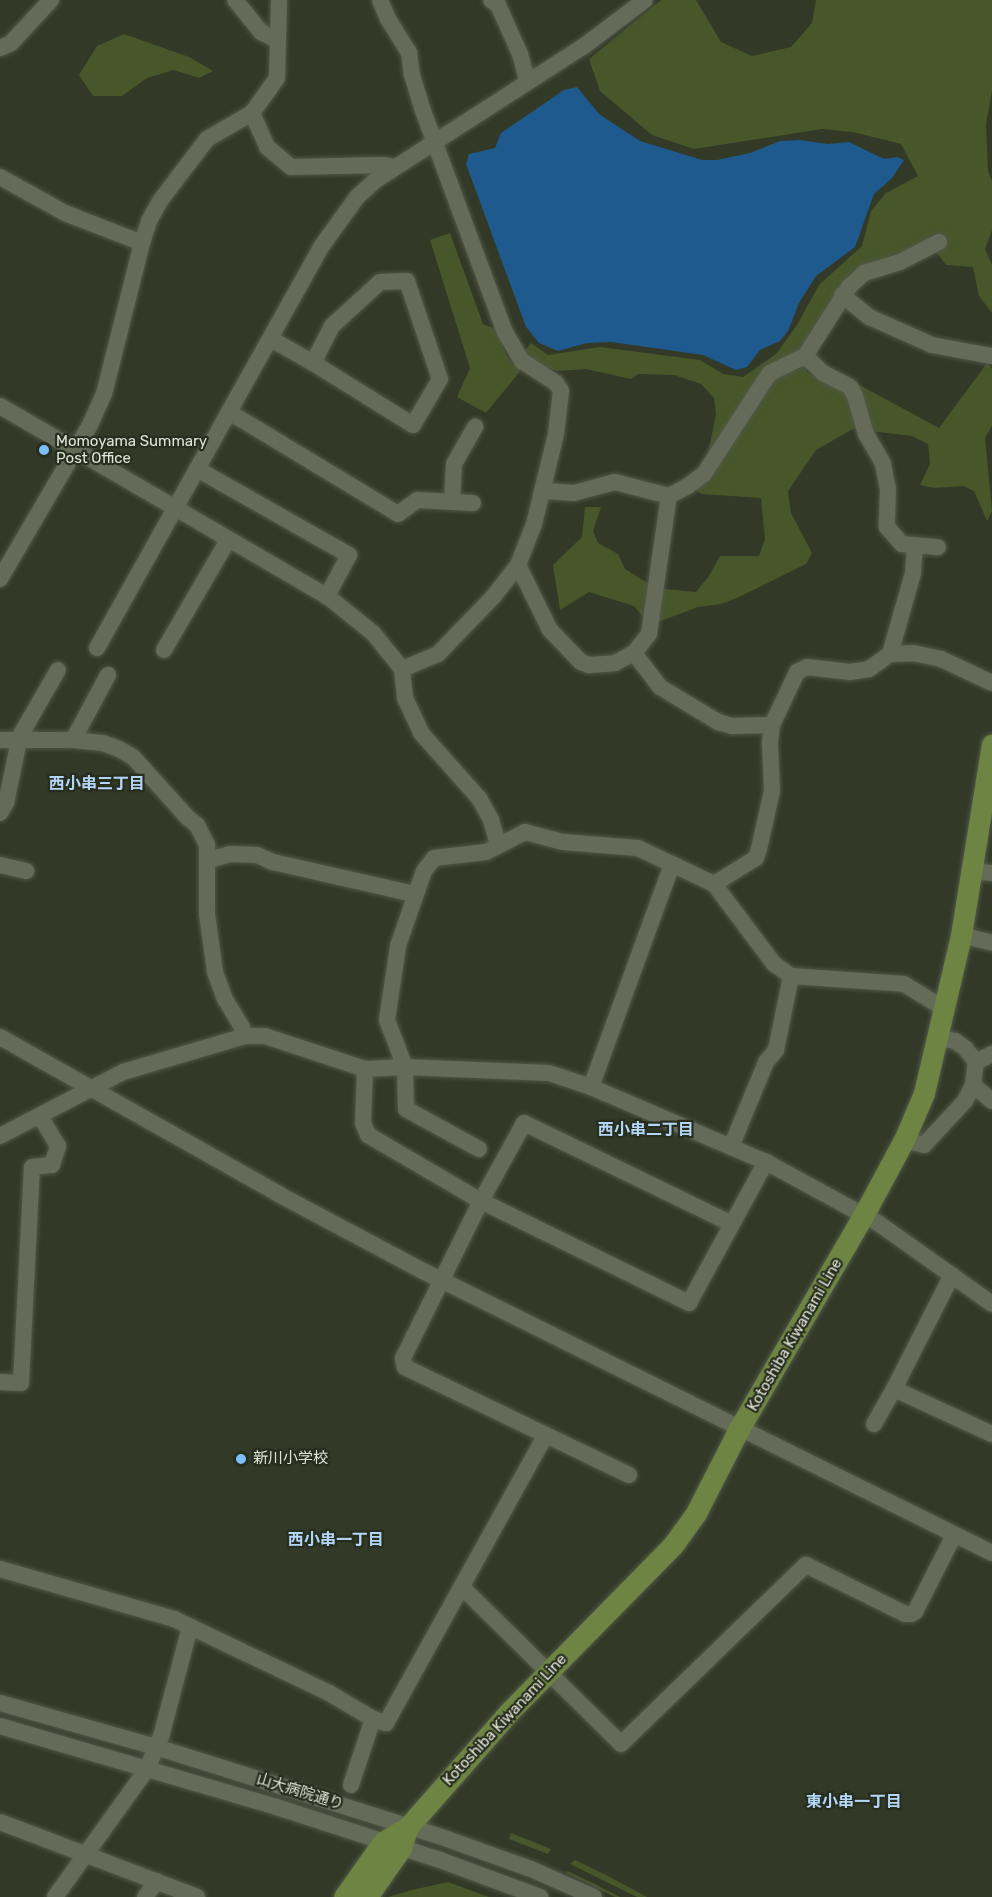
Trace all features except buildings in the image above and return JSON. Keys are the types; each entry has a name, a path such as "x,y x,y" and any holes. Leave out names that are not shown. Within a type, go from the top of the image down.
{"main road":[{"name":"Kotoshiba Kiwanami Line","path":"344,1897 549,1671 673,1545 696,1513 739,1429 863,1216 904,1140 924,1093 939,1038 961,935 982,872 992,744"},
{"name":"Kotoshiba Kiwanami Line","path":"367,1897 392,1845"}],"street":[{"path":"0,48 11,43 51,0"},
{"path":"235,0 261,32 277,40"},
{"path":"0,579 76,449 104,394 142,243 149,221 160,201 207,139 252,112 277,78 279,0"},
{"path":"380,0 409,52 412,75 434,141 505,332 522,361 556,383 561,392 556,434 542,491 527,548 518,565 493,597 438,654 402,669"},
{"path":"491,0 498,4 520,54 527,81"},
{"path":"97,648 321,247 357,197 394,167 584,46 645,0"},
{"path":"252,112 267,147 291,167 384,165 394,167"},
{"path":"0,177 65,213 142,243"},
{"path":"542,491 574,492 615,482 669,496 688,486 704,474 727,435 770,373 805,356 842,295 864,273 900,262 939,242"},
{"path":"271,339 413,425 440,379 406,281 380,282 332,326 313,363"},
{"path":"842,295 851,305 869,317 932,345 992,356"},
{"path":"805,356 823,373 850,387 855,396 866,434 883,464 888,489 887,527 902,544 938,546"},
{"path":"2,412 76,449 327,596 373,633 402,669 405,698 416,724 434,749 478,798 490,820 498,844"},
{"path":"229,412 398,514 417,500 473,503"},
{"path":"452,502 454,464 475,427"},
{"path":"197,469 349,555 327,596"},
{"path":"518,565 550,630 581,662 589,665 615,663 634,652 649,634 669,496"},
{"path":"164,650 228,540"},
{"path":"890,654 913,573 915,545"},
{"path":"634,652 660,687 718,722 732,726 772,725"},
{"path":"714,884 756,858 772,791 770,743 772,725 776,711 797,672 807,668 850,672 869,669 890,654 913,653 941,659 992,683"},
{"path":"0,813 6,803 20,736 58,670"},
{"path":"73,740 108,675"},
{"path":"0,740 73,740 103,744 133,757 197,825 207,845 209,860 207,914 215,972 225,999 245,1035"},
{"path":"479,1149 406,1109 405,1066 387,1020 398,946 414,894 424,871 434,858 486,852 525,832 575,844 638,848 714,884 774,964 791,976 904,984 945,1009"},
{"path":"209,860 230,854 256,855 273,862 414,894"},
{"path":"591,1087 672,864"},
{"path":"0,865 26,871"},
{"path":"961,935 992,942"},
{"path":"731,1147 766,1062 776,1050 791,976"},
{"path":"0,1136 123,1072 245,1035 265,1036 365,1069 405,1066 549,1072 591,1087 766,1162 878,1223 992,1304"},
{"path":"0,1037 280,1195 441,1280 992,1553"},
{"path":"904,1140 924,1145 965,1101 973,1085 975,1062 965,1048 955,1041 939,1038"},
{"path":"975,1062 992,1054"},
{"path":"365,1069 363,1123 368,1135 481,1201 689,1303 766,1162"},
{"path":"973,1085 992,1101"},
{"path":"0,1382 21,1383 32,1167 52,1165 58,1146 40,1116"},
{"path":"628,1474 405,1367 403,1358 481,1201 524,1123 732,1224"},
{"path":"874,1424 952,1275"},
{"path":"894,1389 992,1434"},
{"path":"0,1569 174,1619 329,1693 373,1719 386,1723 545,1436"},
{"path":"462,1587 621,1744 806,1565 905,1614 911,1614 915,1611 954,1535"},
{"path":"55,1897 147,1769 156,1747 190,1627"},
{"name":"山大病院通り","path":"0,1703 156,1747 408,1827 531,1869 594,1897"},
{"path":"351,1785 373,1719"},
{"name":"山大病院通り","path":"0,1726 392,1845 540,1897"},
{"path":"0,1822 197,1897"},
{"path":"145,1897 157,1881"}],"green space":[{"path":"661,0 696,0 721,42 752,56 791,47 812,23 816,0 992,0 992,91 986,124 988,171 992,181 992,230 985,249 992,265 992,313 979,296 973,267 946,265 929,242 869,264 801,349 807,372 832,384 852,381 939,428 987,363 992,369 992,426 985,438 992,511 987,521 974,491 963,486 934,488 920,485 930,464 928,444 912,436 853,429 816,450 788,491 791,513 812,553 806,564 739,597 721,604 698,607 658,622 644,618 634,606 589,592 560,610 553,565 582,537 585,507 601,507 593,531 598,543 618,554 625,569 646,582 665,589 696,592 709,576 720,556 759,556 765,539 761,498 702,494 694,489 708,453 716,414 714,398 701,384 674,375 638,374 631,379 586,369 557,371 534,363 521,370 486,413 457,397 470,368 430,240 450,233 483,324 498,330 506,355 514,365 531,343 548,355 600,347 700,360 723,374 743,377 776,354 797,325 819,285 862,246 871,211 886,193 918,176 901,144 853,132 822,129 694,149 652,135 600,91 589,59"},
{"path":"124,34 189,57 213,71 199,78 174,70 147,78 122,96 93,96 79,75 97,46"},
{"path":"511,1833 551,1849 548,1854 509,1839"},
{"path":"575,1860 647,1897 637,1897 570,1864"},
{"path":"567,1871 620,1897 615,1897 566,1873"},
{"path":"448,1882 489,1897 388,1897 412,1890"}],"water":[{"path":"577,87 599,114 640,141 702,160 717,160 750,153 780,141 800,140 828,144 849,142 884,159 897,157 904,160 892,178 874,194 855,247 816,276 799,303 788,331 780,341 760,350 747,367 736,370 703,355 611,342 587,343 558,351 539,343 526,327 466,164 469,154 495,148 501,133 564,90"}],"place":[{"name":"Momoyama Summary Post Office","path":"44,450"},
{"name":"新川小学校","path":"241,1459"}],"district":[{"name":"西小串三丁目","path":"97,784"},
{"name":"西小串二丁目","path":"646,1130"},
{"name":"西小串一丁目","path":"336,1540"},
{"name":"東小串一丁目","path":"854,1802"}]}
